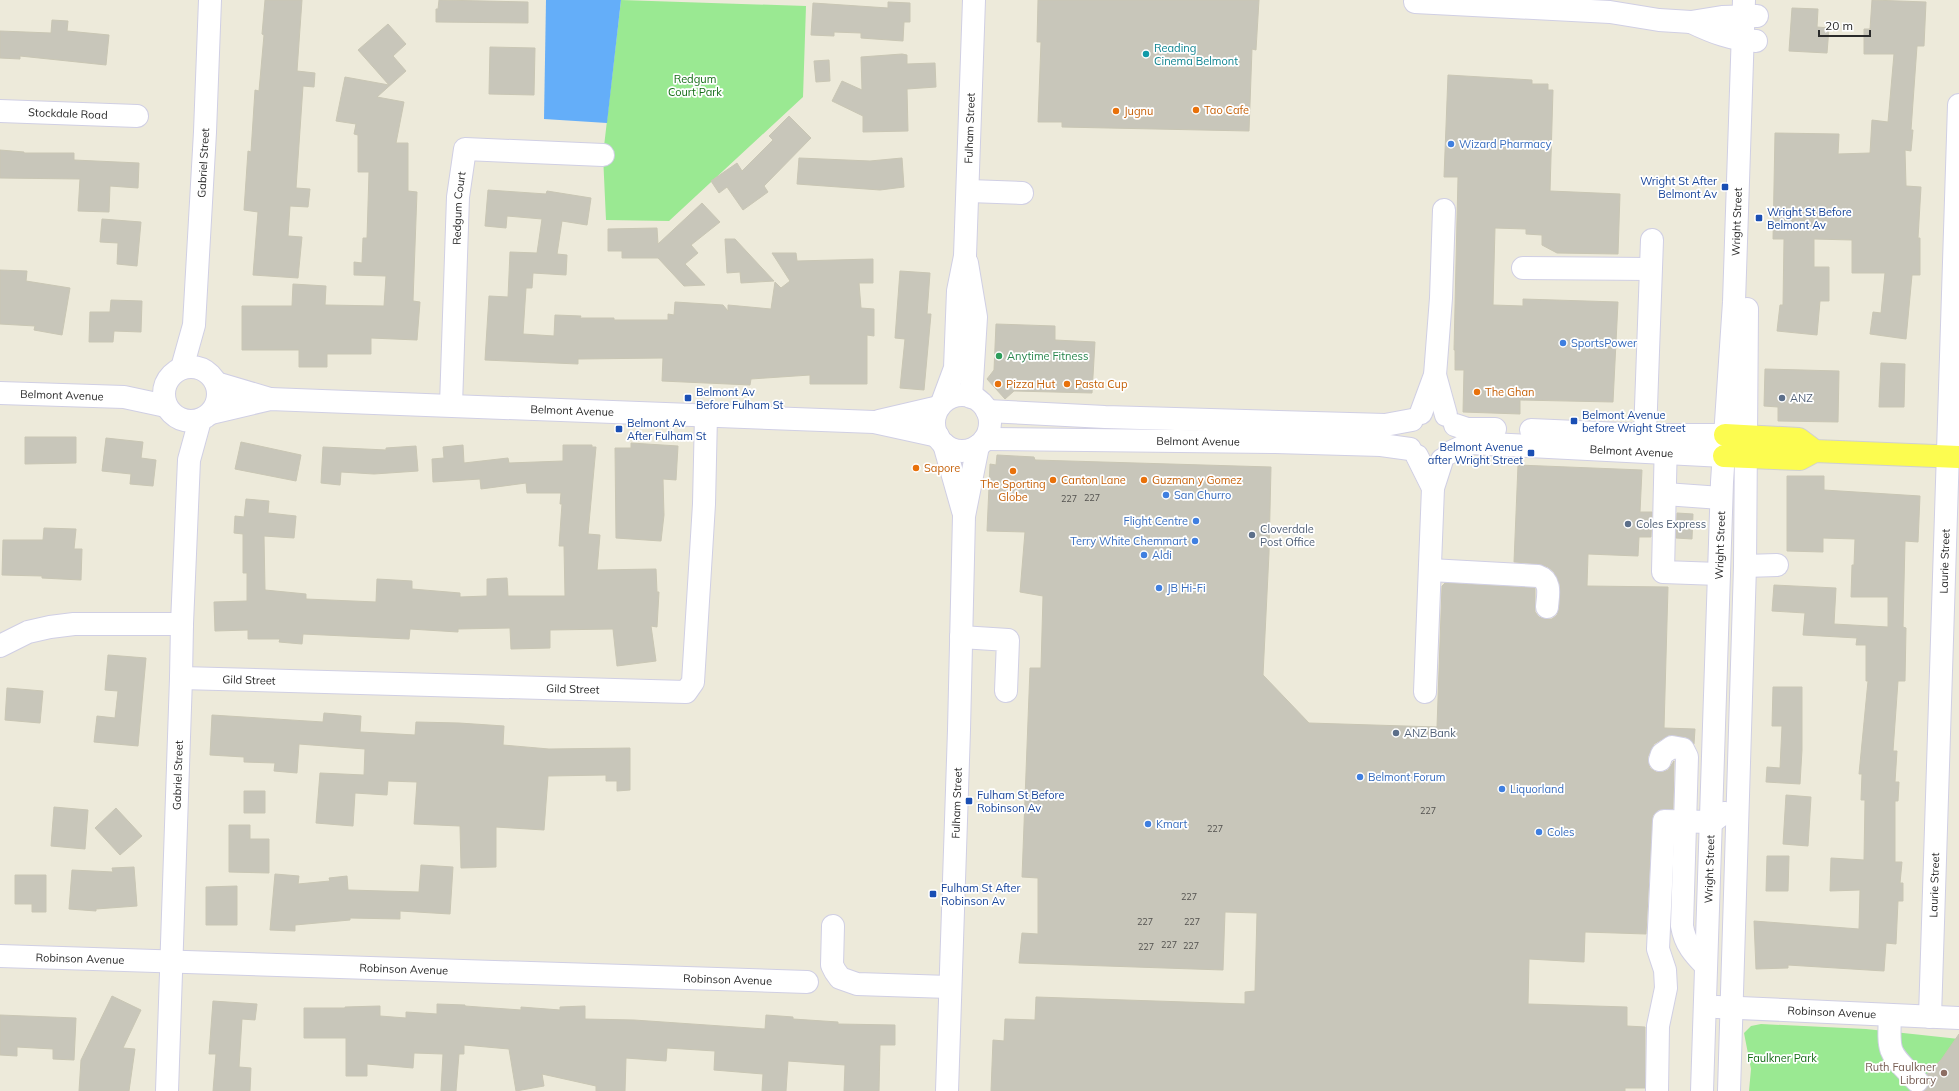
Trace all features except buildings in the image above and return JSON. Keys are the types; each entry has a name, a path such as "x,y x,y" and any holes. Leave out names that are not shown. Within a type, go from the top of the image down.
{"main road":[{"name":"Belmont Avenue","path":"1735,446 1800,459 1815,451 1953,456"}],"street":[{"name":"Gabriel Street","path":"174,375 194,325 205,132 210,0"},
{"name":"Fulham Street","path":"941,405 955,368 958,291 965,256 969,191 974,0"},
{"path":"1413,7 1574,5 1659,20 1691,22 1722,17 1751,8"},
{"name":"Wright Street","path":"1702,1091 1706,966 1702,822 1719,574 1722,498 1735,446 1747,320 1749,41 1751,8"},
{"path":"1691,22 1720,35 1749,41"},
{"name":"Laurie Street","path":"1930,1017 1953,456 1959,105"},
{"name":"Stockdale Road","path":"0,111 137,116"},
{"name":"Redgum Court","path":"451,406 458,197 465,149 603,155"},
{"path":"969,191 1022,193"},
{"path":"1433,488 1407,442 1406,434 1408,426 1416,417 1435,375 1441,298 1444,210"},
{"path":"1645,435 1652,240"},
{"name":"Fulham Street","path":"965,256 973,291 976,317 971,397"},
{"path":"1523,268 1650,269"},
{"name":"Gabriel Street","path":"194,325 210,376"},
{"path":"197,367 210,376 218,398 206,416 186,421 173,412 164,390 174,375 197,367"},
{"name":"Belmont Avenue","path":"124,397 174,375"},
{"path":"1425,692 1433,488 1446,457 1454,445 1456,436 1435,375"},
{"name":"Belmont Avenue","path":"210,376 270,400"},
{"name":"Belmont Avenue","path":"0,393 124,397 173,412"},
{"name":"Belmont Avenue","path":"874,422 941,405 956,396 971,397"},
{"path":"971,397 978,400 987,411 990,421 989,430 981,442"},
{"name":"Belmont Avenue","path":"206,416 270,400 874,422 940,440 951,449 960,451 969,450 981,442 1275,442 1382,445 1414,453 1425,460 1446,457 1470,443 1666,444 1735,446"},
{"path":"940,440 934,421 941,405"},
{"name":"Belmont Avenue","path":"987,411 1105,417 1385,425 1416,417 1428,410 1438,411 1450,420 1467,429 1645,435 1666,444"},
{"name":"Gabriel Street","path":"173,412 189,460"},
{"name":"Gild Street","path":"181,678 686,692 693,682 704,504 706,415"},
{"name":"Gabriel Street","path":"167,1091 182,624 189,460 206,416"},
{"name":"Fulham Street","path":"940,440 964,516"},
{"name":"Fulham Street","path":"947,1091 964,516 981,442"},
{"path":"1666,444 1663,572 1678,579 1719,574"},
{"name":"Wright Street","path":"1729,1091 1745,566 1735,446"},
{"path":"1665,494 1722,498"},
{"path":"1745,566 1777,565"},
{"path":"1430,570 1538,576 1544,578 1548,585 1547,607"},
{"path":"0,646 28,632 50,626 68,624 182,624"},
{"path":"961,637 1008,640 1006,692"},
{"path":"1660,760 1662,754 1672,747 1683,749 1687,757 1682,916 1684,937 1690,949 1706,966"},
{"path":"1657,1091 1658,1026 1666,988 1665,970 1658,949 1664,821 1702,822 1723,814 1737,800"},
{"path":"833,926 832,964 840,978 857,984 949,987"},
{"name":"Robinson Avenue","path":"0,956 807,982"},
{"name":"Robinson Avenue","path":"1704,1006 1959,1018"},
{"path":"1890,1015 1889,1048 1892,1054 1917,1081"}],"green space":[{"name":"Redgum Court Park","path":"621,0 806,6 803,97 669,221 606,220 603,155"},
{"name":"Faulkner Park","path":"1761,1024 1866,1029 1959,1039 1959,1091 1749,1091 1751,1069 1744,1033 1751,1026"}],"water":[{"path":"546,0 621,0 607,123 544,119"}],"place":[{"name":"Reading Cinema Belmont","path":"1146,54"},
{"name":"Tao Cafe","path":"1196,110"},
{"name":"Jugnu","path":"1116,111"},
{"name":"Wizard Pharmacy","path":"1451,144"},
{"name":"Wright St After Belmont Av","path":"1725,187"},
{"name":"Wright St Before Belmont Av","path":"1759,218"},
{"name":"SportsPower","path":"1563,343"},
{"name":"Anytime Fitness","path":"999,356"},
{"name":"Pizza Hut","path":"998,384"},
{"name":"Pasta Cup","path":"1067,384"},
{"name":"The Ghan","path":"1477,392"},
{"name":"Belmont Av Before Fulham St","path":"688,398"},
{"name":"ANZ","path":"1782,398"},
{"name":"Belmont Avenue before Wright Street","path":"1574,421"},
{"name":"Belmont Av After Fulham St","path":"619,429"},
{"name":"Belmont Avenue after Wright Street","path":"1531,453"},
{"name":"Sapore","path":"916,468"},
{"name":"The Sporting Globe","path":"1013,471"},
{"name":"Canton Lane","path":"1053,480"},
{"name":"Guzman y Gomez","path":"1144,480"},
{"name":"San Churro","path":"1166,495"},
{"name":"Flight Centre","path":"1196,521"},
{"name":"Coles Express","path":"1628,524"},
{"name":"Cloverdale Post Office","path":"1252,535"},
{"name":"Terry White Chemmart","path":"1195,541"},
{"name":"Aldi","path":"1144,555"},
{"name":"JB Hi-Fi","path":"1159,588"},
{"name":"ANZ Bank","path":"1396,733"},
{"name":"Belmont Forum","path":"1360,777"},
{"name":"Liquorland","path":"1502,789"},
{"name":"Fulham St Before Robinson Av","path":"969,801"},
{"name":"Kmart","path":"1148,824"},
{"name":"Coles","path":"1539,832"},
{"name":"Fulham St After Robinson Av","path":"933,894"},
{"name":"Ruth Faulkner Library","path":"1944,1073"}]}
